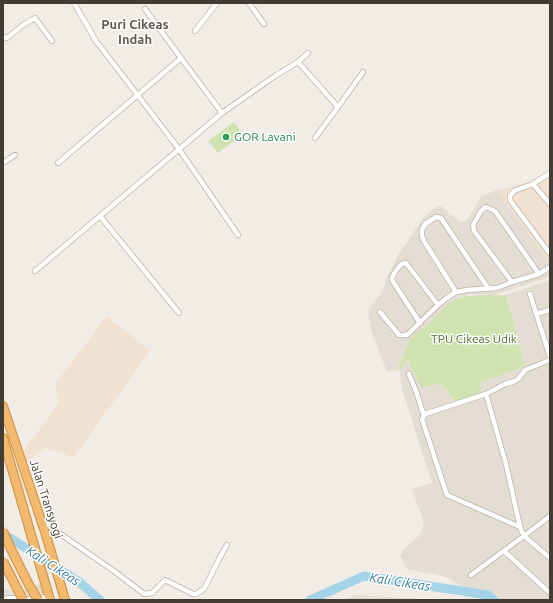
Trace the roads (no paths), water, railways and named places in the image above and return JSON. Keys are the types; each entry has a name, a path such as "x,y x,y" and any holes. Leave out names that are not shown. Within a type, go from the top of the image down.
{"highway":[{"name":"Jalan Transyogi","path":"3,406 46,535 65,600"},
{"name":"Jalan Transyogi","path":"3,438 49,596"},
{"path":"3,531 28,584 38,600"},
{"path":"3,561 23,600"}],"street":[{"path":"74,3 96,41 179,149 238,235"},
{"path":"195,31 217,3"},
{"path":"249,3 264,24"},
{"path":"145,9 222,113"},
{"path":"3,37 7,38 23,25 35,18 52,41"},
{"path":"35,271 222,113 308,54"},
{"path":"58,163 181,58"},
{"path":"298,62 338,107"},
{"path":"315,138 363,72"},
{"path":"3,163 15,155"},
{"path":"550,173 533,184 514,191 510,196 510,200 550,254"},
{"path":"533,184 550,204"},
{"path":"512,282 474,231 473,225 481,211 486,207 495,211 539,274"},
{"path":"100,216 179,313"},
{"path":"456,292 422,236 422,230 425,224 436,217 441,218 488,288"},
{"path":"420,323 392,280 394,272 401,264 406,263 438,305"},
{"path":"380,312 400,335 407,335 438,305 456,292 497,288 539,274 550,268"},
{"path":"530,294 550,356"},
{"path":"536,314 550,310"},
{"path":"424,416 425,414 433,411 486,394 505,384 515,381 525,370 550,360"},
{"path":"409,374 424,416 422,418 447,495 520,527"},
{"path":"486,394 506,464 520,527 524,536 550,558"},
{"path":"470,575 504,552 550,516"},
{"path":"40,520 144,594 152,593 165,580 193,594 196,594 204,589 227,546"},
{"path":"504,552 550,593"},
{"path":"3,599 26,599 49,596"}],"waterway":[{"name":"Kali Cikeas","path":"3,536 10,538 78,581 100,600"},
{"name":"Kali Cikeas","path":"310,600 364,576 488,595 494,600"}],"place":[{"name":"GOR Lavani","path":"226,137"}],"district":[{"name":"Puri Cikeas Indah","path":"135,32"}],"park label":[{"name":"TPU Cikeas Udik","path":"474,339"}]}
